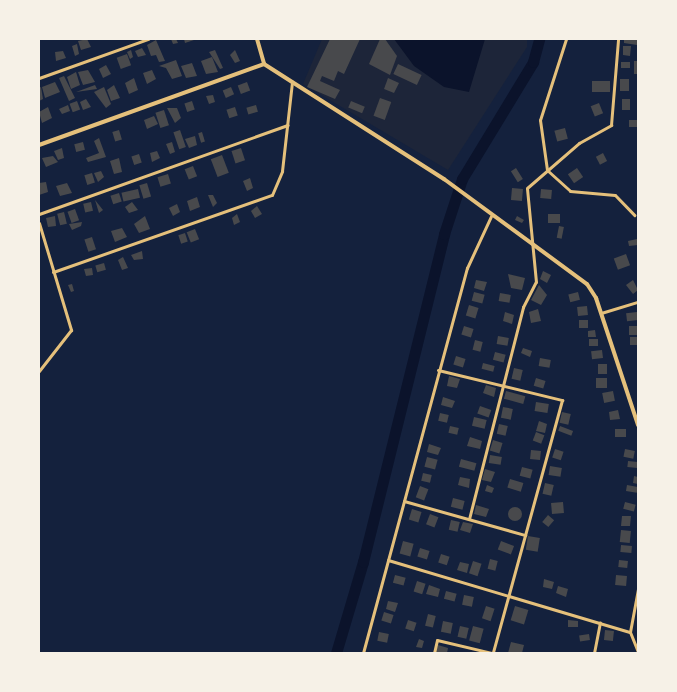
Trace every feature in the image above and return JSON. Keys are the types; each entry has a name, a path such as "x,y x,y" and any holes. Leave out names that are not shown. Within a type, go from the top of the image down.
{"street":[{"path":"39,78 148,39"},
{"path":"257,39 264,64 444,179 491,216 587,284 600,313 638,425"},
{"path":"566,39 540,120 547,170 570,191 615,195 634,215"},
{"path":"469,519 523,307 536,282 527,188 579,143 611,125 618,39"},
{"path":"39,145 264,64"},
{"path":"53,272 272,195 282,171 292,82"},
{"path":"39,214 288,125"},
{"path":"363,653 467,268 491,216"},
{"path":"39,223 71,330 39,371"},
{"path":"600,313 638,302"},
{"path":"434,653 437,640 492,653 562,400 438,370"},
{"path":"404,501 525,535"},
{"path":"388,560 630,632"},
{"path":"638,589 630,632 638,652"},
{"path":"594,653 600,623"}],"shaded area":[{"path":"322,39 527,39 527,47 448,170 303,84"},
{"path":"394,39 485,39 469,92 444,87 414,66"}],"building":[{"path":"87,39 91,47 81,50 78,41"},
{"path":"171,39 176,39 178,43 173,44"},
{"path":"184,39 197,39 185,43"},
{"path":"330,39 360,39 344,74 338,71 334,81 322,76 320,81 340,90 335,99 307,87"},
{"path":"380,39 385,39 397,56 390,75 369,64"},
{"path":"624,39 638,39 637,45 624,43"},
{"path":"156,40 165,61 159,62 156,55 151,56 147,45"},
{"path":"77,44 79,54 75,56 72,46"},
{"path":"623,46 631,46 630,56 623,55"},
{"path":"142,48 146,55 138,57 135,51"},
{"path":"131,50 133,57 130,59 127,52"},
{"path":"215,50 223,68 220,69 209,52"},
{"path":"235,50 240,61 235,63 230,55"},
{"path":"63,51 66,58 56,61 55,52"},
{"path":"127,54 131,65 121,69 117,58"},
{"path":"212,57 218,72 206,74 201,61"},
{"path":"176,60 182,76 172,79 166,68 159,66"},
{"path":"634,61 638,61 638,74 634,74"},
{"path":"621,62 630,62 630,68 621,68"},
{"path":"192,63 197,76 186,78 181,66"},
{"path":"398,64 422,75 417,85 393,74"},
{"path":"106,65 111,74 103,78 99,69"},
{"path":"88,70 95,82 83,85 78,72"},
{"path":"152,70 156,79 147,84 143,73"},
{"path":"76,72 80,85 71,89 67,77"},
{"path":"64,76 75,98 69,101 59,78"},
{"path":"134,78 138,90 129,94 125,83"},
{"path":"388,78 399,83 394,93 384,89"},
{"path":"620,79 629,79 629,91 620,91"},
{"path":"592,81 610,81 610,92 592,92"},
{"path":"55,82 60,92 45,98 42,87"},
{"path":"247,82 250,90 241,94 238,86"},
{"path":"95,85 97,89 76,92"},
{"path":"114,85 120,98 111,101 107,90"},
{"path":"41,87 43,99 39,101 39,88"},
{"path":"104,87 111,104 106,108 94,92"},
{"path":"231,87 234,94 226,98 223,91"},
{"path":"213,95 215,102 209,104 206,96"},
{"path":"380,98 391,102 385,120 374,116"},
{"path":"86,99 91,107 83,110 80,102"},
{"path":"622,99 630,99 630,110 622,110"},
{"path":"77,101 80,109 73,112 70,104"},
{"path":"192,101 195,110 187,112 184,103"},
{"path":"351,101 365,107 362,113 348,107"},
{"path":"599,103 603,113 595,117 591,106"},
{"path":"68,105 70,111 62,114 59,109"},
{"path":"256,105 258,112 248,114 246,108"},
{"path":"48,107 52,118 42,123 39,112"},
{"path":"235,107 238,116 229,118 226,110"},
{"path":"167,108 177,108 181,118 175,123"},
{"path":"164,110 169,125 160,128 155,113"},
{"path":"154,116 158,124 147,129 144,120"},
{"path":"629,120 637,120 637,127 629,127"},
{"path":"565,128 568,139 557,141 554,131"},
{"path":"119,130 122,140 115,142 112,132"},
{"path":"180,130 186,147 179,149 173,132"},
{"path":"202,132 205,142 201,143 198,133"},
{"path":"195,136 197,145 189,148 185,139"},
{"path":"99,138 106,157 88,162 86,158 99,153 94,141"},
{"path":"83,142 85,150 76,152 74,144"},
{"path":"172,142 175,152 170,154 166,144"},
{"path":"62,148 64,158 58,160 54,151"},
{"path":"241,148 245,160 236,163 231,151"},
{"path":"157,151 160,158 152,162 150,153"},
{"path":"603,153 607,161 600,165 596,157"},
{"path":"139,154 142,163 134,165 131,156"},
{"path":"222,155 229,173 218,177 211,159"},
{"path":"53,156 58,162 46,167 42,158"},
{"path":"119,158 122,172 114,174 110,161"},
{"path":"193,166 197,176 189,180 185,169"},
{"path":"516,168 523,179 518,182 511,171"},
{"path":"577,168 583,177 574,183 568,174"},
{"path":"101,171 104,177 98,182 94,173"},
{"path":"92,173 95,183 87,185 84,175"},
{"path":"168,174 171,184 160,187 157,177"},
{"path":"250,178 253,188 247,191 243,181"},
{"path":"46,182 48,192 39,195 39,183"},
{"path":"67,183 72,193 60,196 56,186"},
{"path":"147,183 151,196 143,199 139,185"},
{"path":"512,188 523,189 522,201 511,200"},
{"path":"138,189 140,198 123,202 121,193"},
{"path":"541,189 552,190 551,199 540,198"},
{"path":"119,193 122,202 113,204 110,196"},
{"path":"208,195 213,195 217,203 213,207"},
{"path":"197,197 200,207 190,211 187,201"},
{"path":"95,200 103,210 99,213"},
{"path":"91,202 93,211 85,213 83,204"},
{"path":"132,202 138,210 129,213 125,207"},
{"path":"177,204 180,212 173,216 169,208"},
{"path":"257,206 262,214 255,218 251,211"},
{"path":"75,209 79,220 72,223 67,212"},
{"path":"64,212 67,224 60,225 57,214"},
{"path":"237,214 240,222 234,225 232,218"},
{"path":"548,214 560,214 560,223 548,223"},
{"path":"55,216 56,226 48,227 46,218"},
{"path":"145,216 150,229 139,233 134,224"},
{"path":"517,216 524,220 522,223 515,220"},
{"path":"82,222 81,226 72,230 69,224"},
{"path":"559,226 564,227 562,239 557,238"},
{"path":"122,228 127,237 115,242 111,231"},
{"path":"195,229 199,239 191,243 187,232"},
{"path":"185,233 188,242 181,244 178,235"},
{"path":"92,237 96,249 88,252 84,239"},
{"path":"637,239 638,245 629,246 628,241"},
{"path":"142,251 143,259 134,260 131,255"},
{"path":"626,254 630,265 618,270 614,258"},
{"path":"123,257 128,268 122,270 118,260"},
{"path":"104,263 106,270 97,272 95,265"},
{"path":"92,268 93,275 86,276 84,269"},
{"path":"543,271 551,275 547,283 540,279"},
{"path":"508,274 525,278 522,290 511,288"},
{"path":"476,280 487,282 484,291 474,288"},
{"path":"633,280 638,290 633,294 626,285"},
{"path":"72,284 74,291 71,292 68,285"},
{"path":"539,285 547,295 541,305 531,300"},
{"path":"474,292 485,295 482,304 472,301"},
{"path":"578,292 580,300 570,302 568,294"},
{"path":"500,293 511,295 509,303 499,301"},
{"path":"469,305 479,308 475,318 466,316"},
{"path":"587,306 588,315 578,316 577,307"},
{"path":"538,309 541,321 531,323 529,312"},
{"path":"505,312 514,315 512,324 503,321"},
{"path":"637,312 638,320 627,321 626,313"},
{"path":"579,320 588,320 588,328 579,328"},
{"path":"464,326 474,329 471,338 461,335"},
{"path":"629,326 638,326 638,335 629,335"},
{"path":"595,330 596,337 588,337 588,331"},
{"path":"498,336 509,338 507,346 497,344"},
{"path":"630,337 638,337 638,345 630,345"},
{"path":"589,339 598,339 598,346 589,346"},
{"path":"475,340 483,342 480,352 473,350"},
{"path":"523,348 532,351 530,357 521,353"},
{"path":"602,350 603,358 592,359 591,351"},
{"path":"495,352 506,355 504,363 493,360"},
{"path":"456,356 466,359 463,368 453,365"},
{"path":"540,358 551,360 549,368 539,366"},
{"path":"483,363 495,366 493,372 482,369"},
{"path":"598,364 607,364 607,374 598,374"},
{"path":"514,368 523,370 520,381 512,379"},
{"path":"449,376 460,379 457,388 447,386"},
{"path":"536,378 546,381 543,389 534,386"},
{"path":"596,378 607,378 607,388 596,388"},
{"path":"486,385 496,388 494,397 483,393"},
{"path":"506,391 525,396 523,404 504,399"},
{"path":"613,391 615,401 604,403 602,393"},
{"path":"443,397 455,401 452,408 441,405"},
{"path":"536,402 549,404 547,413 535,411"},
{"path":"480,406 491,410 489,418 477,414"},
{"path":"503,407 513,409 511,420 501,418"},
{"path":"618,410 620,419 610,420 609,412"},
{"path":"562,412 571,414 568,425 560,423"},
{"path":"440,413 449,415 447,423 438,421"},
{"path":"474,417 487,420 485,429 472,426"},
{"path":"539,421 547,424 545,433 536,431"},
{"path":"499,424 508,426 506,436 497,434"},
{"path":"450,426 459,428 457,435 448,433"},
{"path":"560,426 573,431 571,436 558,431"},
{"path":"615,429 626,429 626,437 615,437"},
{"path":"536,432 544,435 541,444 533,440"},
{"path":"470,437 482,441 480,449 467,446"},
{"path":"493,440 503,443 499,453 490,451"},
{"path":"429,444 441,448 438,455 427,452"},
{"path":"555,449 564,452 561,460 552,458"},
{"path":"625,449 635,451 633,459 623,457"},
{"path":"531,450 541,451 540,460 530,459"},
{"path":"490,455 502,457 501,465 489,463"},
{"path":"427,457 438,460 435,470 424,467"},
{"path":"461,459 476,463 474,471 459,467"},
{"path":"628,461 638,462 637,468 627,467"},
{"path":"550,466 562,468 560,477 549,475"},
{"path":"522,467 533,470 530,479 520,476"},
{"path":"485,469 495,472 491,482 482,480"},
{"path":"423,473 432,475 430,483 421,481"},
{"path":"634,476 638,477 638,484 633,483"},
{"path":"460,477 470,479 469,488 458,485"},
{"path":"510,479 523,483 521,492 507,488"},
{"path":"545,483 554,485 551,496 543,494"},
{"path":"487,485 494,488 492,493 485,491"},
{"path":"627,485 638,487 637,493 626,491"},
{"path":"420,486 428,489 424,500 416,497"},
{"path":"453,498 465,501 462,510 451,507"},
{"path":"563,502 564,513 552,514 551,503"},
{"path":"625,502 636,505 634,512 623,509"},
{"path":"476,505 489,509 486,517 474,514"},
{"path":"512,507 518,507 522,514 518,521 512,521 508,517 508,511"},
{"path":"412,509 422,512 418,522 409,520"},
{"path":"430,514 438,517 434,527 426,524"},
{"path":"548,515 554,520 548,527 542,522"},
{"path":"622,516 631,516 630,526 621,526"},
{"path":"451,520 460,522 458,532 449,530"},
{"path":"463,522 473,524 470,533 460,530"},
{"path":"621,530 631,531 630,543 620,542"},
{"path":"528,536 540,538 538,552 526,550"},
{"path":"403,541 414,544 410,556 400,554"},
{"path":"501,541 514,546 511,554 498,549"},
{"path":"621,545 632,546 631,553 620,552"},
{"path":"420,548 430,551 427,560 417,557"},
{"path":"441,554 450,557 447,565 438,563"},
{"path":"490,559 498,561 495,571 488,569"},
{"path":"619,560 628,561 627,568 618,567"},
{"path":"473,561 482,564 478,576 469,573"},
{"path":"460,562 469,564 467,573 457,570"},
{"path":"395,575 406,578 404,586 393,583"},
{"path":"616,575 627,576 626,586 615,585"},
{"path":"544,579 554,582 552,589 543,587"},
{"path":"417,581 426,584 422,594 414,591"},
{"path":"429,585 440,589 438,597 426,594"},
{"path":"558,586 568,589 566,597 556,593"},
{"path":"446,591 457,594 455,602 444,599"},
{"path":"464,595 474,597 472,607 462,605"},
{"path":"388,601 398,603 395,612 386,609"},
{"path":"486,606 495,609 491,621 482,618"},
{"path":"515,606 528,610 524,624 511,620"},
{"path":"384,612 394,615 391,624 381,621"},
{"path":"428,614 436,616 433,628 425,626"},
{"path":"408,620 417,623 414,631 405,629"},
{"path":"568,620 578,621 578,627 568,627"},
{"path":"443,621 453,623 451,634 441,632"},
{"path":"460,626 469,628 466,639 458,637"},
{"path":"473,626 484,629 480,643 469,640"},
{"path":"605,630 614,631 613,641 604,640"},
{"path":"379,632 389,634 387,643 377,641"},
{"path":"589,634 590,640 580,641 579,636"},
{"path":"419,639 424,641 422,648 416,647"},
{"path":"511,642 524,645 522,653 508,653"},
{"path":"438,645 448,648 447,653 435,653"}],"waterway":[{"path":"336,653 363,562 444,234 462,179 533,62 539,39"}]}
